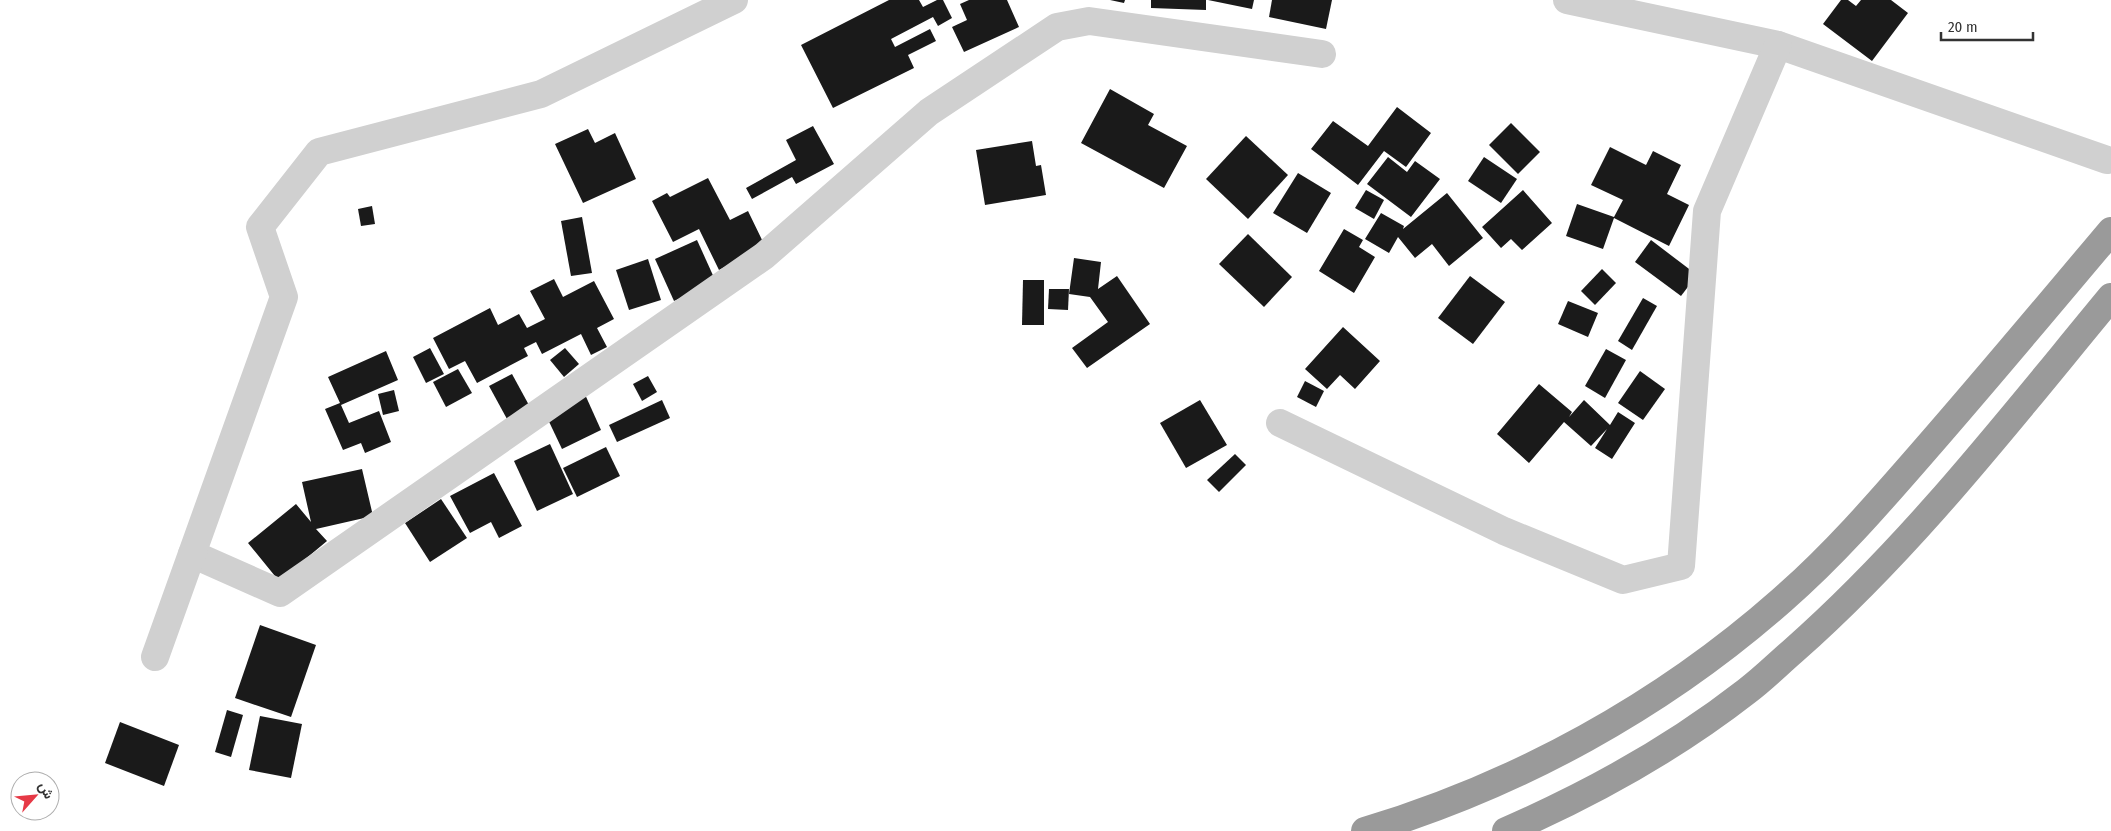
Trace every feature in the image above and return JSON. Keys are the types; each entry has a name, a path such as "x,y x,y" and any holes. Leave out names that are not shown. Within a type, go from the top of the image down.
{"highway":[{"path":"1366,831 1452,802 1550,759 1623,716 1697,668 1782,601 1858,528 2111,231"},
{"path":"1506,831 1559,808 1667,746 1747,691 1838,612 1929,517 2111,297"}],"street":[{"path":"155,657 284,297 260,227 319,152 541,94 734,0"},
{"path":"1567,0 1778,45 2107,160"},
{"path":"192,554 280,593 764,256 929,112 1057,27 1089,21 1322,54"},
{"path":"1280,423 1504,531 1623,580 1680,566 1707,211 1778,45"}],"building":[{"path":"889,0 919,0 923,7 937,0 943,0 952,18 938,26 933,17 891,39 895,47 930,29 936,41 908,55 914,68 833,108 801,45"},
{"path":"969,0 1007,0 1019,27 964,52 952,27 967,20 960,4"},
{"path":"1110,0 1125,0 1124,3"},
{"path":"1151,0 1206,0 1206,10 1151,8"},
{"path":"1208,0 1254,0 1252,9"},
{"path":"1272,0 1332,0 1326,29 1269,17"},
{"path":"1841,0 1848,0 1856,6 1861,0 1891,0 1908,13 1872,61 1823,24"},
{"path":"1110,89 1154,114 1148,125 1187,146 1164,188 1081,143"},
{"path":"1397,107 1431,133 1406,167 1384,151 1358,185 1311,149 1333,121 1368,146"},
{"path":"1511,123 1540,152 1518,174 1489,145"},
{"path":"813,126 834,164 796,184 792,177 752,199 746,188 796,160 786,140"},
{"path":"588,129 595,143 615,133 636,179 583,203 555,144"},
{"path":"1246,136 1288,175 1248,219 1206,179"},
{"path":"1032,141 1036,166 1041,165 1046,195 985,205 976,150"},
{"path":"1610,147 1646,165 1653,151 1681,165 1667,194 1689,205 1669,246 1614,218 1603,249 1566,236 1577,204 1614,217 1623,200 1591,185"},
{"path":"1388,157 1407,172 1415,161 1440,179 1411,217 1367,184"},
{"path":"1484,157 1517,179 1501,203 1468,181"},
{"path":"1298,173 1331,193 1307,233 1273,213"},
{"path":"708,178 730,220 748,211 765,246 719,270 699,229 673,242 652,201 667,193 670,197"},
{"path":"1366,190 1384,200 1374,219 1355,208"},
{"path":"1523,190 1552,223 1522,250 1511,239 1501,248 1482,227"},
{"path":"1447,193 1483,238 1449,266 1432,244 1415,258 1398,237 1389,253 1365,239 1381,213 1404,226 1403,229"},
{"path":"372,206 375,224 361,226 358,209"},
{"path":"582,217 592,273 571,276 561,221"},
{"path":"1344,229 1363,240 1359,247 1375,257 1354,293 1319,271"},
{"path":"1248,234 1292,277 1264,307 1219,264"},
{"path":"697,240 716,282 674,301 655,259"},
{"path":"1651,240 1697,275 1681,296 1635,262"},
{"path":"1074,258 1101,262 1098,289 1117,276 1150,324 1087,368 1072,348 1108,322 1090,297 1069,294"},
{"path":"648,259 661,300 629,310 616,270"},
{"path":"1602,269 1616,283 1595,305 1581,291"},
{"path":"1470,276 1505,302 1473,344 1438,318"},
{"path":"554,279 563,297 594,281 614,319 597,328 607,347 591,355 581,334 542,354 536,342 524,348 528,356 477,383 465,361 449,369 433,338 490,308 498,325 519,314 527,328 545,319 530,291"},
{"path":"1023,280 1044,280 1044,325 1022,325"},
{"path":"1049,289 1069,289 1068,310 1048,309"},
{"path":"1643,298 1657,306 1632,350 1618,341"},
{"path":"1568,301 1598,313 1588,337 1558,324"},
{"path":"1343,327 1380,361 1355,389 1340,375 1327,389 1305,369"},
{"path":"430,348 444,374 426,383 413,357"},
{"path":"565,348 579,364 564,377 550,360"},
{"path":"1606,349 1626,360 1605,398 1585,386"},
{"path":"386,351 398,380 341,405 349,423 379,411 391,442 365,453 361,443 343,450 325,409 340,403 328,377"},
{"path":"458,369 472,393 446,407 433,382"},
{"path":"1640,371 1665,389 1643,420 1618,403"},
{"path":"512,374 530,407 507,419 489,386"},
{"path":"648,376 657,392 642,401 633,384"},
{"path":"1305,381 1324,391 1316,407 1297,397"},
{"path":"1539,384 1572,412 1569,417 1584,400 1610,425 1618,412 1635,423 1612,459 1595,448 1607,429 1591,446 1564,422 1529,463 1497,434"},
{"path":"394,390 399,411 383,415 378,394"},
{"path":"583,390 601,430 562,449 543,409"},
{"path":"662,400 670,418 617,442 609,425"},
{"path":"1200,400 1227,445 1186,468 1160,423"},
{"path":"550,444 573,494 537,511 514,461"},
{"path":"606,447 620,476 577,497 563,468"},
{"path":"1235,454 1246,465 1219,492 1207,480"},
{"path":"362,469 373,516 316,529 327,541 279,581 248,543 296,504 311,522 302,482"},
{"path":"494,473 522,526 499,538 491,522 470,533 450,496"},
{"path":"441,499 467,538 430,562 405,523"},
{"path":"260,625 316,645 291,717 235,698"},
{"path":"227,710 243,715 231,757 215,752"},
{"path":"260,716 302,724 291,778 249,770"},
{"path":"120,722 179,745 164,786 105,763"}]}
